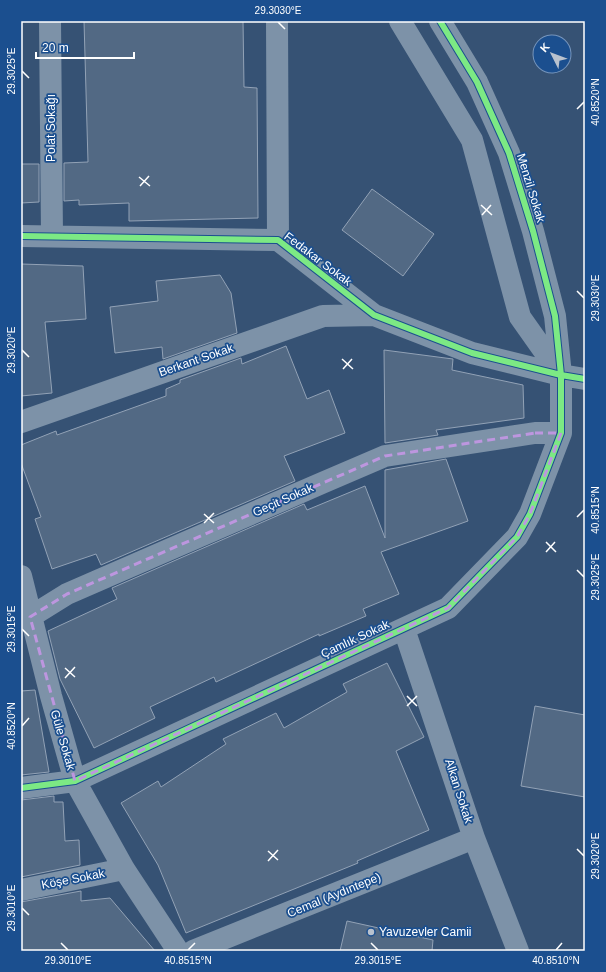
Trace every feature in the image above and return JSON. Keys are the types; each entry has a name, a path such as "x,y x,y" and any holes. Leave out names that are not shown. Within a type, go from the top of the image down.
{"street":[{"name":"Polat Sokağı","path":"50,21 52,236"},
{"path":"277,21 278,240"},
{"path":"400,21 472,140 520,317 561,375"},
{"name":"Menzil Sokak","path":"440,21 477,82 509,153 533,231 555,316 561,375"},
{"name":"Fedakar Sokak","path":"21,236 278,240 374,315 472,353 561,375 585,379"},
{"name":"Berkant Sokak","path":"21,422 323,316 374,315"},
{"name":"Çamlık Sokak","path":"21,788 75,781 448,608 516,537 530,514 561,433 561,375"},
{"name":"Geçit Sokak","path":"26,618 67,594 385,456 535,433 561,433"},
{"name":"Güle Sokak","path":"21,576 26,618 51,696 75,781 124,869 178,951"},
{"name":"Alkan Sokak","path":"404,628 474,838 518,951"},
{"name":"Cemal (Aydıntepe)","path":"193,951 474,838"},
{"name":"Köşe Sokak","path":"21,890 124,869"}],"highlighted area":[{"path":"535,433 561,433 530,514 517,537 448,608 75,781 30,617 67,594 385,456"}],"building":[{"path":"84,21 243,21 244,87 257,88 258,218 129,221 129,203 79,205 79,200 64,201 64,163 88,162"},
{"path":"21,164 39,164 39,202 21,203"},
{"path":"372,189 434,234 403,276 342,230"},
{"path":"21,264 83,266 86,319 45,322 52,393 21,396"},
{"path":"220,275 231,293 237,333 163,359 162,347 115,353 110,307 158,301 156,281"},
{"path":"286,346 307,399 329,390 345,433 284,456 295,481 101,565 96,554 52,569 35,519 41,517 21,463 21,445 56,431 57,435 166,396 166,389 180,383 180,380 241,358 242,364"},
{"path":"384,350 453,359 452,370 523,385 524,418 436,430 438,435 385,443"},
{"path":"446,459 468,521 381,552 399,594 363,609 366,616 319,636 319,634 216,682 214,677 150,707 155,718 94,748 60,679 48,631 117,599 112,588 304,504 307,510 365,486 385,538 385,470"},
{"path":"387,663 424,737 396,751 429,830 357,861 358,863 186,933 158,865 121,803 158,781 161,787 226,744 223,739 276,713 284,728 347,692 343,684"},
{"path":"35,690 49,772 21,775 21,691"},
{"path":"535,706 585,715 585,797 521,786"},
{"path":"54,796 54,802 63,802 65,841 79,840 80,865 21,877 21,800"},
{"path":"81,891 81,901 110,898 155,951 21,951 21,902"},
{"name":"Yavuzevler Camii","path":"347,921 433,940 432,951 340,951"}],"cycle path":[{"path":"21,788 75,781 448,608 517,537 530,514 561,433 561,375 555,316 533,231 509,153 477,82 440,21"},
{"path":"21,236 278,240 374,315 472,353 561,375 585,379"}],"place":[{"name":"Yavuzevler Camii","path":"371,932"}]}
